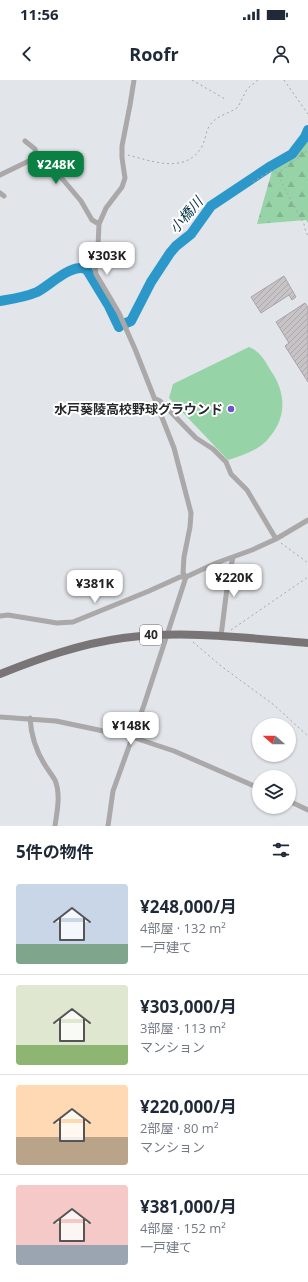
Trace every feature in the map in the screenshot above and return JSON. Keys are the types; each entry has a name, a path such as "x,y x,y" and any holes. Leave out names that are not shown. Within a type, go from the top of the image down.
{"main road":[{"name":"40","path":"0,674 41,658 83,646 121,638 166,634 192,634 308,643"}],"street":[{"path":"108,826 112,791 132,737 186,577 183,573 184,557 190,527 191,513 174,448 156,400 119,313 96,274 95,267 99,224 106,208 124,182 125,172 121,153 134,80"},
{"path":"25,140 35,149 36,157 59,175 81,201 92,220 99,224"},
{"path":"0,175 36,157"},
{"path":"156,400 160,401 196,438 213,449 226,462 231,474 247,490 276,539"},
{"path":"0,616 8,615 67,624 180,577 186,577 216,563 252,550 276,539 308,520"},
{"path":"221,636 228,580 233,557"},
{"path":"0,717 30,718 74,724 132,737 174,750 252,785"},
{"path":"30,718 32,733 38,753 54,780 58,791 55,826"},
{"path":"296,805 308,810"}],"path":[{"path":"192,80 225,99"},
{"path":"121,153 167,164 182,163 188,160 198,153 202,147 209,125 224,113 238,107 247,89 258,80"},
{"path":"284,80 308,114"},
{"path":"277,174 308,150"},
{"path":"253,182 273,170 277,174 304,224 308,236"},
{"path":"276,539 308,563"},
{"path":"230,637 231,630 308,577"},
{"path":"192,634 193,642 221,666 274,705 308,736"}],"green space":[{"path":"308,138 308,223 306,220 257,224 272,171"},
{"name":"水戸葵陵高校野球グラウンド","path":"249,347 262,357 276,379 281,394 282,411 277,426 265,442 251,451 228,460 169,398 173,384"}],"building":[{"path":"284,276 296,297 292,300 289,295 261,313 251,297"},
{"path":"305,303 308,307 308,382 285,346 289,343 276,322"}],"waterway":[{"name":"小橋川","path":"126,323 131,321 151,282 170,253 191,234 211,206 271,166 292,154 305,137 308,130"},
{"name":"小橋川","path":"0,301 33,294 69,271 82,268 87,270 109,306 119,327 120,326"}],"place":[{"name":"水戸葵陵高校野球グラウンド","path":"231,409"}]}
